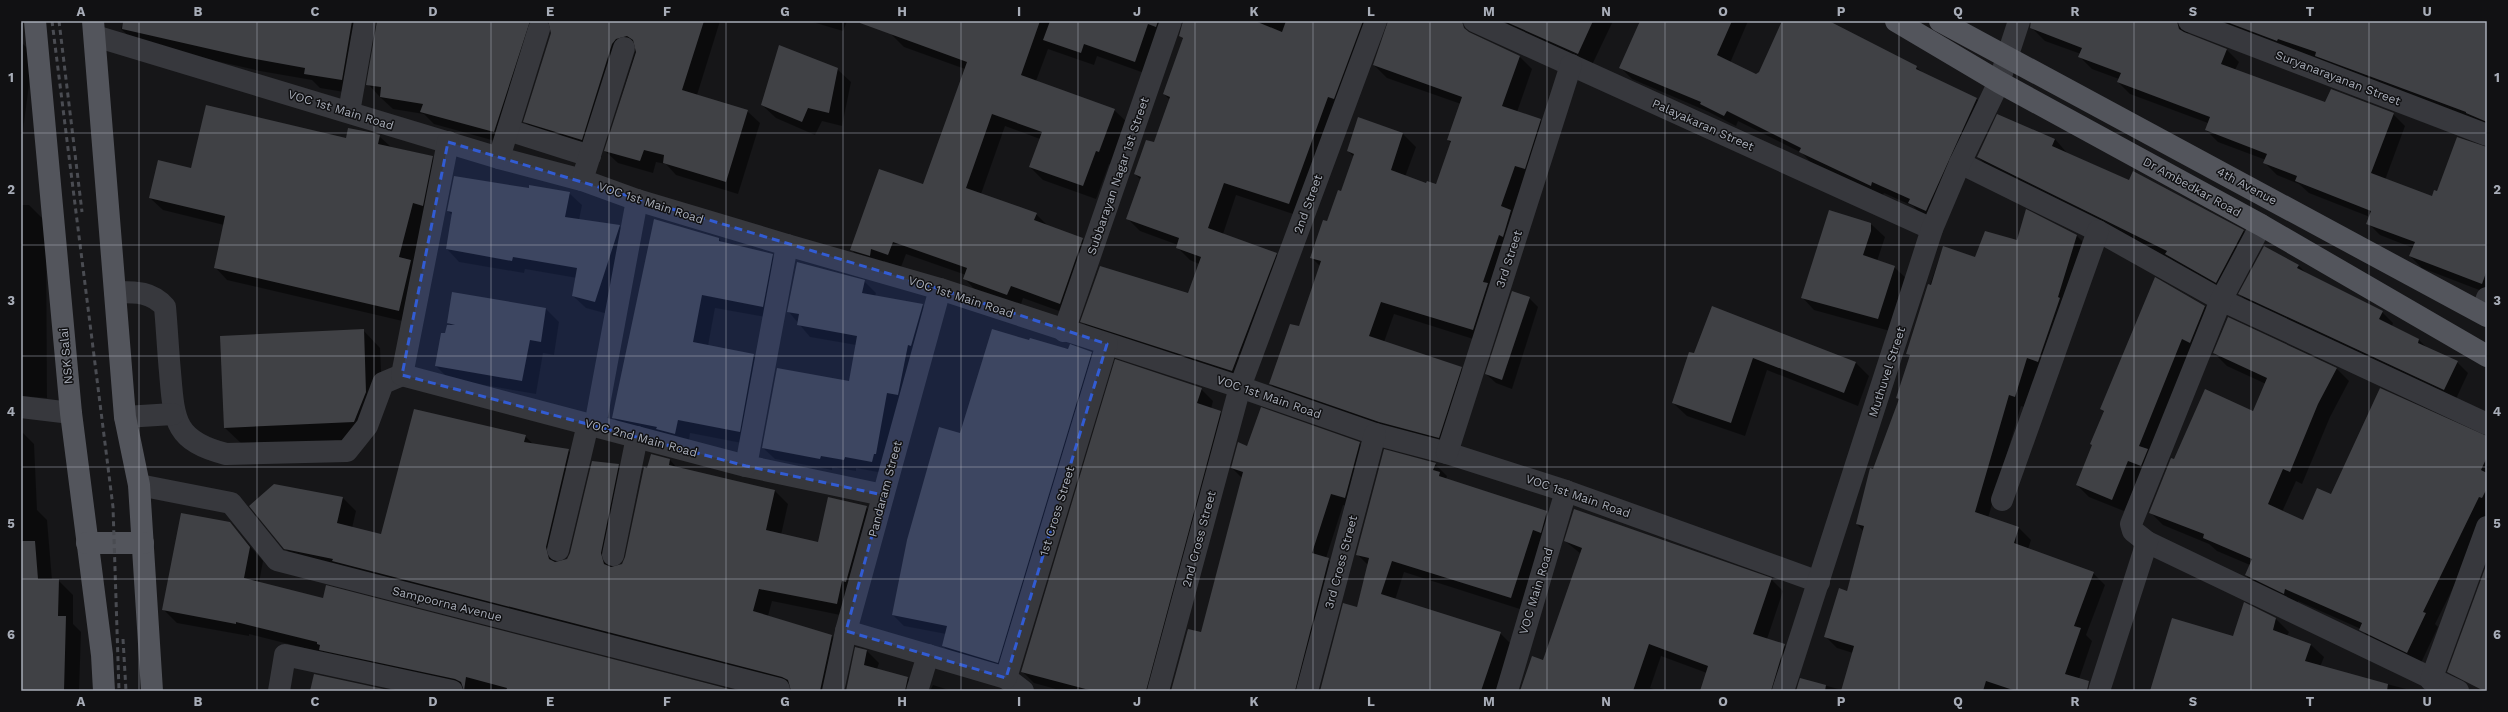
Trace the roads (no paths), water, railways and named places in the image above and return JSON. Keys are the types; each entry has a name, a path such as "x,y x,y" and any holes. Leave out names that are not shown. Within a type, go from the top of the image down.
{"main road":[{"name":"NSK Salai","path":"36,21 70,414 102,655 104,691"},
{"name":"Dr Ambedkar Road","path":"1896,21 1999,82 2261,225 2487,356"},
{"path":"1940,21 2006,58"},
{"path":"94,28 125,417 139,485 152,691"},
{"name":"4th Avenue","path":"2006,58 2485,309"},
{"path":"87,543 143,543"}],"street":[{"path":"349,112 365,21"},
{"name":"Subbarayan Nagar 1st Street","path":"1064,330 1171,21"},
{"name":"2nd Street","path":"1240,387 1376,21"},
{"name":"Palayakaran Street","path":"1474,21 1932,229"},
{"name":"Muthuvel Street","path":"1783,691 1932,229 1960,163 1999,82 2019,21"},
{"name":"Suryanarayanan Street","path":"2189,21 2487,135"},
{"name":"VOC 1st Main Road","path":"94,28 349,112 499,158 582,180 637,200 787,245 940,289 1240,387 1376,434 1447,453 1566,491 1819,582"},
{"path":"499,158 539,30"},
{"path":"582,180 624,48"},
{"name":"3rd Street","path":"1447,453 1571,65"},
{"path":"508,130 590,156"},
{"path":"115,292 148,294 158,299 165,307 173,414 188,436 200,446 226,454 347,451 367,426 383,383 402,375 448,142"},
{"path":"1960,163 2098,231 2221,300 2487,424"},
{"path":"558,550 591,425 637,200"},
{"path":"2261,225 2221,300 2131,524 2134,531 2147,542 2431,680 2458,691"},
{"path":"2002,500 2098,231"},
{"path":"746,466 787,245"},
{"name":"Pandaram Street","path":"833,691 846,631 940,289"},
{"name":"1st Cross Street","path":"1015,685 1107,344"},
{"name":"VOC 2nd Main Road","path":"402,375 746,466 883,495"},
{"name":"2nd Cross Street","path":"1158,691 1240,387"},
{"path":"21,407 70,414"},
{"path":"125,417 173,414"},
{"name":"3rd Cross Street","path":"1307,691 1376,434"},
{"path":"613,555 637,437"},
{"name":"Sampoorna Avenue","path":"139,485 231,503 277,560 779,688"},
{"name":"VOC Main Road","path":"1506,691 1566,491"},
{"path":"2431,680 2487,527"},
{"path":"2099,691 2147,542"},
{"path":"846,631 928,655 1015,685"},
{"path":"279,691 286,655 452,691"},
{"path":"917,691 928,655"}],"railway":[{"path":"52,21 113,507 119,691"},
{"path":"59,21 82,212"},
{"path":"123,639 126,691"}]}
